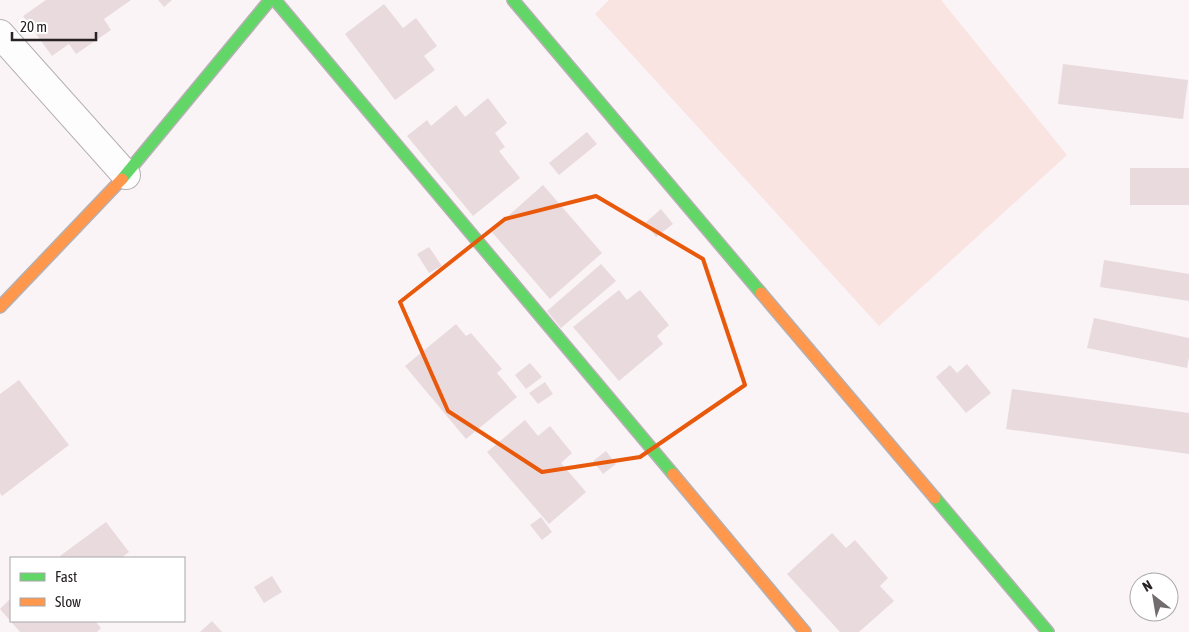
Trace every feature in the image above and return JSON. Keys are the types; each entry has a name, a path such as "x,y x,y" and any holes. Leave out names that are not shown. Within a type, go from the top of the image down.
{"street":[{"path":"0,306 126,175 270,0"},
{"path":"275,0 805,632"},
{"path":"514,0 1048,632"},
{"path":"0,34 126,175"}],"highlighted area":[{"path":"596,196 703,259 745,385 640,457 542,472 448,411 400,302 505,219"}],"shaded area":[{"path":"609,0 941,0 1067,155 879,326 595,14"}],"building":[{"path":"46,0 131,0 104,19 111,30 76,54 69,44 52,56 23,16"},
{"path":"158,0 172,0 164,7"},
{"path":"384,4 403,28 416,18 437,46 424,56 435,70 395,100 345,34"},
{"path":"1063,64 1188,80 1183,119 1058,104"},
{"path":"488,98 507,123 495,133 505,147 499,151 520,178 473,216 407,136 427,120 431,126 456,105 465,117"},
{"path":"587,132 597,144 559,175 549,163"},
{"path":"1130,168 1189,168 1189,205 1130,205"},
{"path":"543,185 602,253 550,299 491,231"},
{"path":"661,209 673,224 656,237 645,223"},
{"path":"429,247 442,266 429,273 417,254"},
{"path":"1104,260 1189,274 1189,301 1100,287"},
{"path":"601,264 616,281 561,328 547,311"},
{"path":"619,290 627,300 640,290 669,325 657,336 663,344 619,381 573,327"},
{"path":"1094,318 1189,338 1187,368 1087,348"},
{"path":"456,324 466,336 471,333 502,369 497,373 517,397 466,439 405,366"},
{"path":"530,363 542,377 526,389 515,375"},
{"path":"967,364 991,393 966,413 936,377 950,365 957,373"},
{"path":"19,380 69,445 2,496 0,493 0,394"},
{"path":"545,382 553,394 538,404 529,393"},
{"path":"1012,389 1189,413 1189,454 1006,429"},
{"path":"525,420 538,436 550,426 572,453 561,463 586,492 549,524 487,452"},
{"path":"606,451 616,464 603,474 593,461"},
{"path":"541,517 552,532 542,540 530,525"},
{"path":"106,522 129,552 122,557 60,556"},
{"path":"832,533 846,548 855,540 888,578 880,586 894,601 859,632 840,632 787,574"},
{"path":"272,576 282,592 264,603 254,587"},
{"path":"10,599 10,620 0,609"},
{"path":"212,621 222,632 200,632"},
{"path":"11,622 96,622 101,628 97,632 20,632"}],"traffic: fast":[{"path":"122,179 270,0"},
{"path":"275,0 673,474"},
{"path":"513,0 761,293"},
{"path":"935,498 1048,632"}],"traffic: slow":[{"path":"0,307 122,179"},
{"path":"761,293 935,498"},
{"path":"673,474 805,632"}]}
